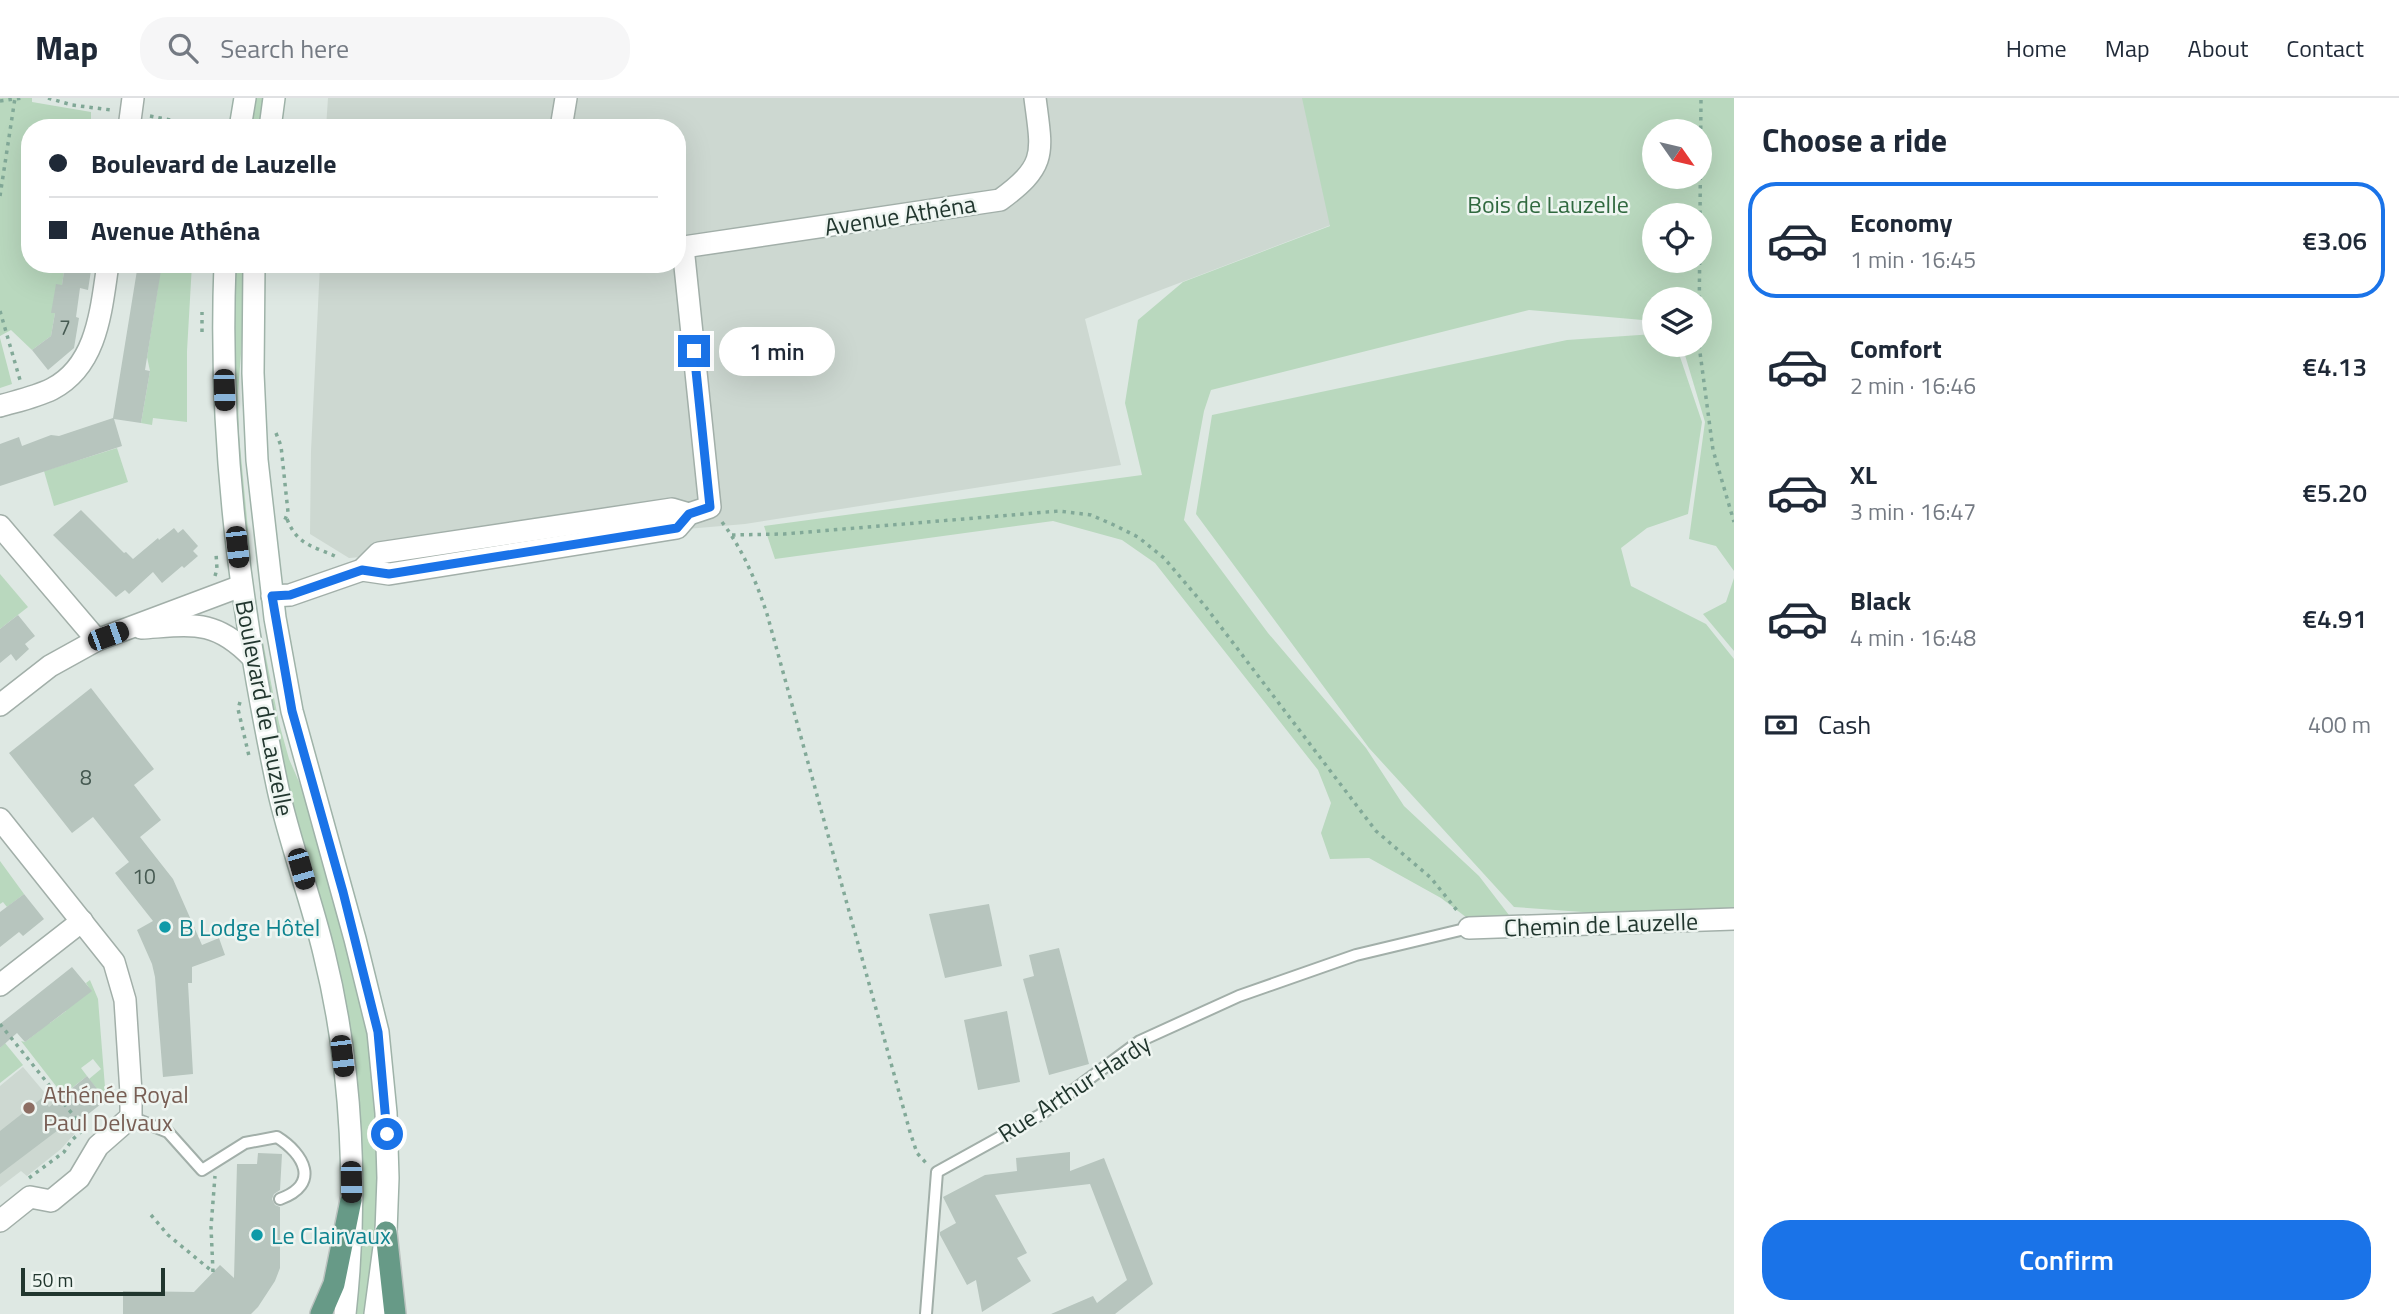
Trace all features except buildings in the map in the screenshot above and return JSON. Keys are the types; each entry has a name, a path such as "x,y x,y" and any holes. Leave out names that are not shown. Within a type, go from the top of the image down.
{"main road":[{"path":"321,1314 334,1284 351,1200"},
{"path":"386,1232 396,1314"}],"street":[{"path":"242,119 245,98"},
{"path":"271,119 274,98"},
{"path":"562,119 566,98"},
{"name":"Avenue Athéna","path":"686,247 1000,200 1023,183 1036,165 1041,145 1035,98"},
{"path":"0,406 52,388 69,376 87,354 98,327 107,273"},
{"name":"Boulevard de Lauzelle","path":"225,273 225,415 241,586 279,793 316,919 333,991 348,1111 351,1200 350,1266 345,1314"},
{"name":"Boulevard de Lauzelle","path":"254,273 253,373 257,460 275,618 292,711 343,892 378,1032 386,1112 388,1178 386,1232 375,1314"},
{"name":"Avenue Athéna","path":"362,570 389,574 677,528 689,514 710,507 683,273"},
{"path":"0,526 97,640"},
{"path":"272,596 290,595 362,570"},
{"path":"0,705 50,666 97,640 241,586 261,599 275,618"},
{"path":"128,629 184,626 215,629 226,634 252,657"},
{"path":"0,819 114,962 125,1000 131,1093 131,1118 91,1137 79,1178 51,1201 30,1197 0,1221"},
{"name":"Chemin de Lauzelle","path":"1469,928 1734,919"},
{"path":"0,985 82,921"}],"lane":[{"name":"Rue Arthur Hardy","path":"937,1172 1040,1115 1140,1041 1177,1024 1239,996 1356,955 1469,928"},
{"path":"131,1118 168,1132 202,1170 245,1143 277,1137 298,1153 306,1172 295,1191 280,1199"},
{"path":"926,1314 937,1172"}],"path":[{"path":"0,195 15,98"},
{"path":"0,101 22,98"},
{"path":"48,98 72,105 163,119"},
{"path":"1699,287 1701,98"},
{"path":"0,311 26,398"},
{"path":"1701,357 1713,450 1734,522"},
{"path":"272,426 281,446 288,512 284,530"},
{"path":"937,1172 921,1160 910,1132 767,614 756,582 732,535 784,534 1059,511 1091,515 1138,537 1164,558 1205,606 1376,831 1431,878 1469,928"},
{"path":"286,517 292,531 304,545 331,554 362,570"},
{"path":"0,1024 91,1137 72,1140 64,1152 27,1180 30,1197"},
{"path":"151,1215 168,1235 213,1272 211,1227 216,1188 214,1161"}],"shaded area":[{"path":"328,98 1453,98 1441,183 1085,319 1121,465 745,524 349,558 310,534 320,273 686,273 686,119 327,119"},
{"name":"Athénée Royal Paul Delvaux","path":"23,1067 77,1131 61,1149 27,1176 21,1171 0,1187 0,1086"}],"green space":[{"path":"0,98 32,98 32,102 91,112 91,119 21,119 21,273 64,273 52,313 55,313 51,336 32,350 11,330 0,336"},
{"path":"250,98 268,98 264,119 247,119"},
{"name":"Bois de Lauzelle","path":"1302,98 1734,98 1734,571 1716,546 1689,539 1705,422 1686,357 1712,357 1712,287 1642,287 1642,320 1529,310 1211,390 1204,411 1184,520 1268,633 1366,748 1404,806 1479,876 1512,919 1475,924 1441,898 1369,858 1330,859 1321,833 1331,803 1318,770 1155,563 1122,540 1053,521 775,559 764,526 1142,475 1125,403 1138,320 1183,282 1330,226"},
{"path":"159,273 191,273 187,351 187,422 153,418 152,425 141,423 150,371 147,357"},
{"path":"231,273 247,273 238,392 239,435 251,561 249,569 230,402"},
{"path":"1642,335 1642,357 1680,357 1702,422 1688,514 1647,528 1621,548 1631,586 1706,624 1734,659 1734,923 1514,907 1369,748 1196,514 1212,415 1567,340"},
{"path":"0,338 12,384 0,388"},
{"path":"117,448 128,482 54,506 44,471"},
{"path":"0,574 28,607 0,629"},
{"path":"1734,578 1734,651 1703,614 1726,602"},
{"path":"258,635 262,637 289,759 318,825 366,1019 378,1158 369,1314 352,1314 360,1163 359,1106 353,1050 333,943 282,768"},
{"path":"0,861 24,894 7,907 3,902 0,904"},
{"path":"90,980 98,999 106,1100 89,1079 101,1069 93,1059 81,1068 87,1076 63,1095 21,1041 25,1042 39,1031 47,1020 50,1023 66,1011 64,1007 91,991 86,983"},
{"path":"5,1043 23,1065 0,1083 0,1048"}],"place":[{"name":"B Lodge Hôtel","path":"165,927"},
{"name":"Athénée Royal Paul Delvaux","path":"29,1108"},
{"name":"Le Clairvaux","path":"257,1235"}],"route":[{"path":"387,1134 378,1032 343,892 292,711 272,596 290,595 362,570 389,574 677,528 689,514 710,507 694,351"}]}
